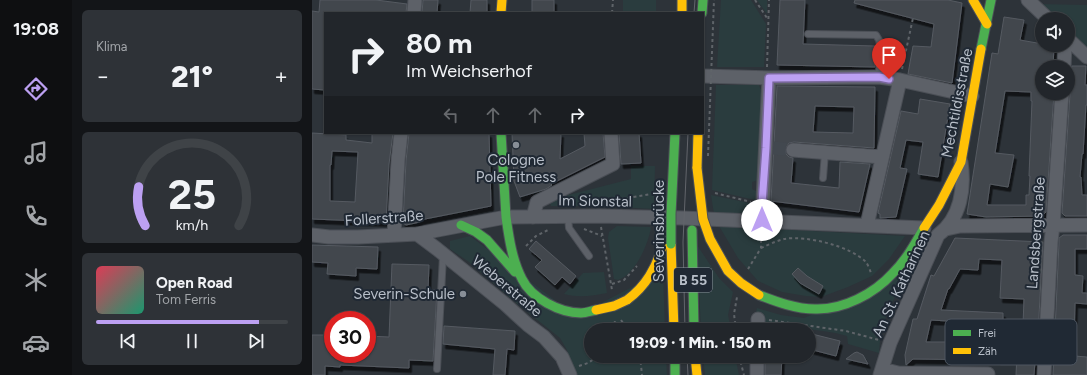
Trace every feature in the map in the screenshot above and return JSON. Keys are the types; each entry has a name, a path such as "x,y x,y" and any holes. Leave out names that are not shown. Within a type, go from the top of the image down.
{"main road":[{"path":"501,12 502,0"},
{"path":"682,0 682,12"},
{"path":"702,12 703,0"},
{"path":"973,0 987,24"},
{"name":"Mechtildisstraße","path":"697,168 703,219 710,239 728,271 741,283 759,294 785,305 797,308 825,309 855,301 887,280 898,268 939,205 961,162 972,96 991,0"},
{"path":"502,134 506,217 511,249 522,280"},
{"name":"Severinsbrücke","path":"673,323 667,245 671,214 675,134"},
{"name":"B 55","path":"694,323 692,230 698,134"},
{"path":"462,224 487,240 537,298 557,308 582,313 614,306 627,300 642,288 649,279 667,245"},
{"path":"675,363 675,375"},
{"path":"696,363 697,375"}],"street":[{"path":"414,12 415,0"},
{"path":"1028,0 1041,12"},
{"path":"1075,45 1087,57"},
{"path":"704,76 769,78 879,77 900,80 972,96"},
{"path":"762,220 762,204 769,148 769,78"},
{"path":"867,225 900,80"},
{"name":"Landsbergstraße","path":"1047,319 1062,100"},
{"path":"394,235 401,134"},
{"path":"533,217 537,202 613,164 611,134"},
{"path":"793,150 882,157"},
{"name":"An St. Katharinen","path":"881,372 890,344 938,235 946,229 960,204 962,189 961,162"},
{"name":"Im Sionstal","path":"506,217 533,217 568,222 600,216 762,220 924,228"},
{"name":"Follerstraße","path":"312,235 328,237 358,237 417,234 462,224 506,217"},
{"path":"946,229 960,226 1087,225"},
{"name":"Weberstraße","path":"417,234 544,337 562,357 569,373"},
{"path":"757,363 757,375"},
{"name":"Landsbergstraße","path":"1044,375 1045,365"},
{"path":"881,372 988,374"}],"lane":[{"path":"808,34 876,35 880,45 879,77"},
{"path":"823,178 825,152"},
{"path":"568,222 589,256"},
{"path":"437,370 443,254"}],"path":[{"path":"612,12 613,0"},
{"path":"708,161 714,0"},
{"path":"756,0 768,19"},
{"path":"769,0 767,58 769,78"},
{"path":"900,80 913,18"},
{"path":"709,191 762,204"},
{"path":"594,204 657,192"},
{"path":"600,216 613,291"},
{"path":"523,251 536,236 568,222 603,237"},
{"path":"760,248 784,239 803,238 820,240 856,255 866,263 872,275"},
{"path":"612,284 624,280 641,260"},
{"path":"816,329 846,331 890,344"},
{"path":"569,373 588,363"},
{"path":"641,363 642,375"},
{"path":"741,363 744,375"}],"shaded area":[{"path":"623,0 656,0 656,12 623,12"},
{"path":"721,0 751,0 766,24 764,67 717,67"},
{"path":"757,0 767,0 767,14"},
{"path":"1036,4 1087,5 1087,49 1075,38 1075,12 1045,12"},
{"path":"716,85 759,85 763,91 758,180 752,182 752,189 760,193 759,201 712,190"},
{"path":"631,166 655,166 654,209 598,206 551,206 549,200 631,179"},
{"path":"711,195 759,205 758,216 714,214"},
{"path":"617,226 651,227 650,234 640,258 630,272 618,280 614,279 608,238 609,232"},
{"path":"719,226 905,236 889,259 872,276 821,297 782,292 758,281 738,258"},
{"path":"470,236 576,316 663,271 665,323 584,323 584,363 666,363 667,375 574,375 567,350 560,338 515,302 469,262 450,249 450,241"},
{"path":"697,245 719,278 733,292 728,315 730,323 701,323"},
{"path":"604,272 607,293 586,296 564,294 583,273"},
{"path":"898,277 902,281 881,328 879,353 848,344 847,336 816,330 816,323 762,323 762,316 756,313 757,308 781,315 804,318"},
{"path":"704,363 736,363 739,375 705,375"}],"building":[{"path":"320,0 376,0 407,4 406,12 324,12 324,90 312,89 312,11 319,12"},
{"path":"423,0 438,0 437,12 422,12"},
{"path":"471,0 487,0 487,12 470,12"},
{"path":"532,0 554,0 554,12 532,12"},
{"path":"780,0 805,0 803,44 875,46 875,67 777,65"},
{"path":"855,0 948,0 962,3 952,83 908,74 913,46 931,47 934,24 854,3"},
{"path":"1004,17 1024,20 1020,40 1035,43 1035,52 1054,52 1053,60 1035,60 1035,100 1054,100 1046,212 1042,216 986,217 967,214 992,53 998,54","holes":["1005,91 1031,92 1030,176 1029,195 1026,195 1026,205 987,205 990,184 1008,187 1014,155 995,153"]},
{"path":"1075,66 1086,66 1085,85 1087,85 1087,105 1080,177 1082,195 1087,195 1087,216 1065,216 1062,213 1070,100 1075,100"},
{"path":"777,86 875,87 874,148 794,142 789,143 785,149 786,154 793,158 791,183 839,188 840,162 870,164 859,212 771,201","holes":["815,106 854,107 853,133 813,132"]},
{"path":"920,99 950,104 938,177 918,174 923,142 906,140 900,168 907,169 896,217 880,218 880,214 878,213 901,111 918,114"},
{"path":"312,133 346,135 346,140 372,143 372,134 393,134 389,164 386,222 312,219","holes":["332,151 358,152 355,202 330,201 330,165"]},
{"path":"409,134 489,134 491,206 420,220 420,222 406,225 403,223"},
{"path":"512,134 561,134 560,159 585,146 584,134 603,134 605,157 551,184 552,185 546,189 520,197 514,181"},
{"path":"619,134 639,134 641,163 621,164"},
{"path":"1063,235 1087,235 1087,249 1075,249 1075,275 1083,276 1082,293 1087,293 1087,304 1075,303 1075,319 1055,319 1059,238"},
{"path":"955,238 1043,242 1039,319 1023,319 1024,299 1000,298 1002,260 979,259 978,270 960,269 948,289 941,310 1003,313 1003,319 931,320 926,342 945,342 945,359 913,359 906,365 905,355 913,319 917,319 931,275 934,276"},
{"path":"536,241 576,276 570,284 562,277 555,285 535,267 542,260 529,249"},
{"path":"312,245 378,247 377,269 356,268 356,276 327,274 328,263 312,262"},
{"path":"392,264 429,265 428,290 437,290 433,361 409,360 409,368 340,365 340,367 325,366 325,375 312,375 312,335 324,335 324,363 376,363 376,336 389,337"},
{"path":"798,268 807,276 823,286 819,294 800,283 792,274"},
{"path":"444,326 515,331 514,350 507,349 505,375 493,375 495,349 443,344"},
{"path":"816,335 840,341 836,356 816,351"},
{"path":"857,352 863,355 868,364 846,359"},
{"path":"1077,356 1087,357 1087,375 1053,375 1053,365 1077,365"},
{"path":"765,363 782,363 781,375 765,375"},
{"path":"1016,365 1035,365 1034,375 1016,375"}],"tunnel":[{"path":"773,148 793,150"}],"tram line":[{"path":"694,12 695,0"},
{"path":"685,323 683,242 688,134"},
{"path":"687,363 688,375"}],"traffic: fast":[{"path":"702,12 703,0"},
{"path":"981,49 991,0"},
{"path":"501,134 506,217"},
{"path":"671,244 675,134"},
{"path":"506,217 513,257 526,286 539,298 555,307 581,313 596,310"},
{"path":"461,225 476,232 487,240 515,272"},
{"path":"759,295 787,305 808,309 826,309 847,304 877,288 885,281 898,268 914,246 924,228"},
{"path":"692,230 694,323"},
{"path":"675,363 675,375"}],"traffic: slow":[{"path":"501,12 502,0"},
{"path":"682,0 682,12"},
{"path":"973,0 987,24"},
{"path":"924,228 939,205 961,162 981,49"},
{"path":"697,168 698,134"},
{"path":"697,168 703,219 710,239 728,271 741,283 759,295"},
{"path":"671,244 674,323"},
{"path":"627,300 640,289 650,276 663,245"},
{"path":"596,310 614,306 627,300"},
{"path":"696,363 697,375"}],"place":[{"name":"Cologne Pole Fitness","path":"516,145"},
{"name":"Severin-Schule","path":"463,294"}],"route":[{"path":"762,220 769,78 879,77 889,79"}]}
